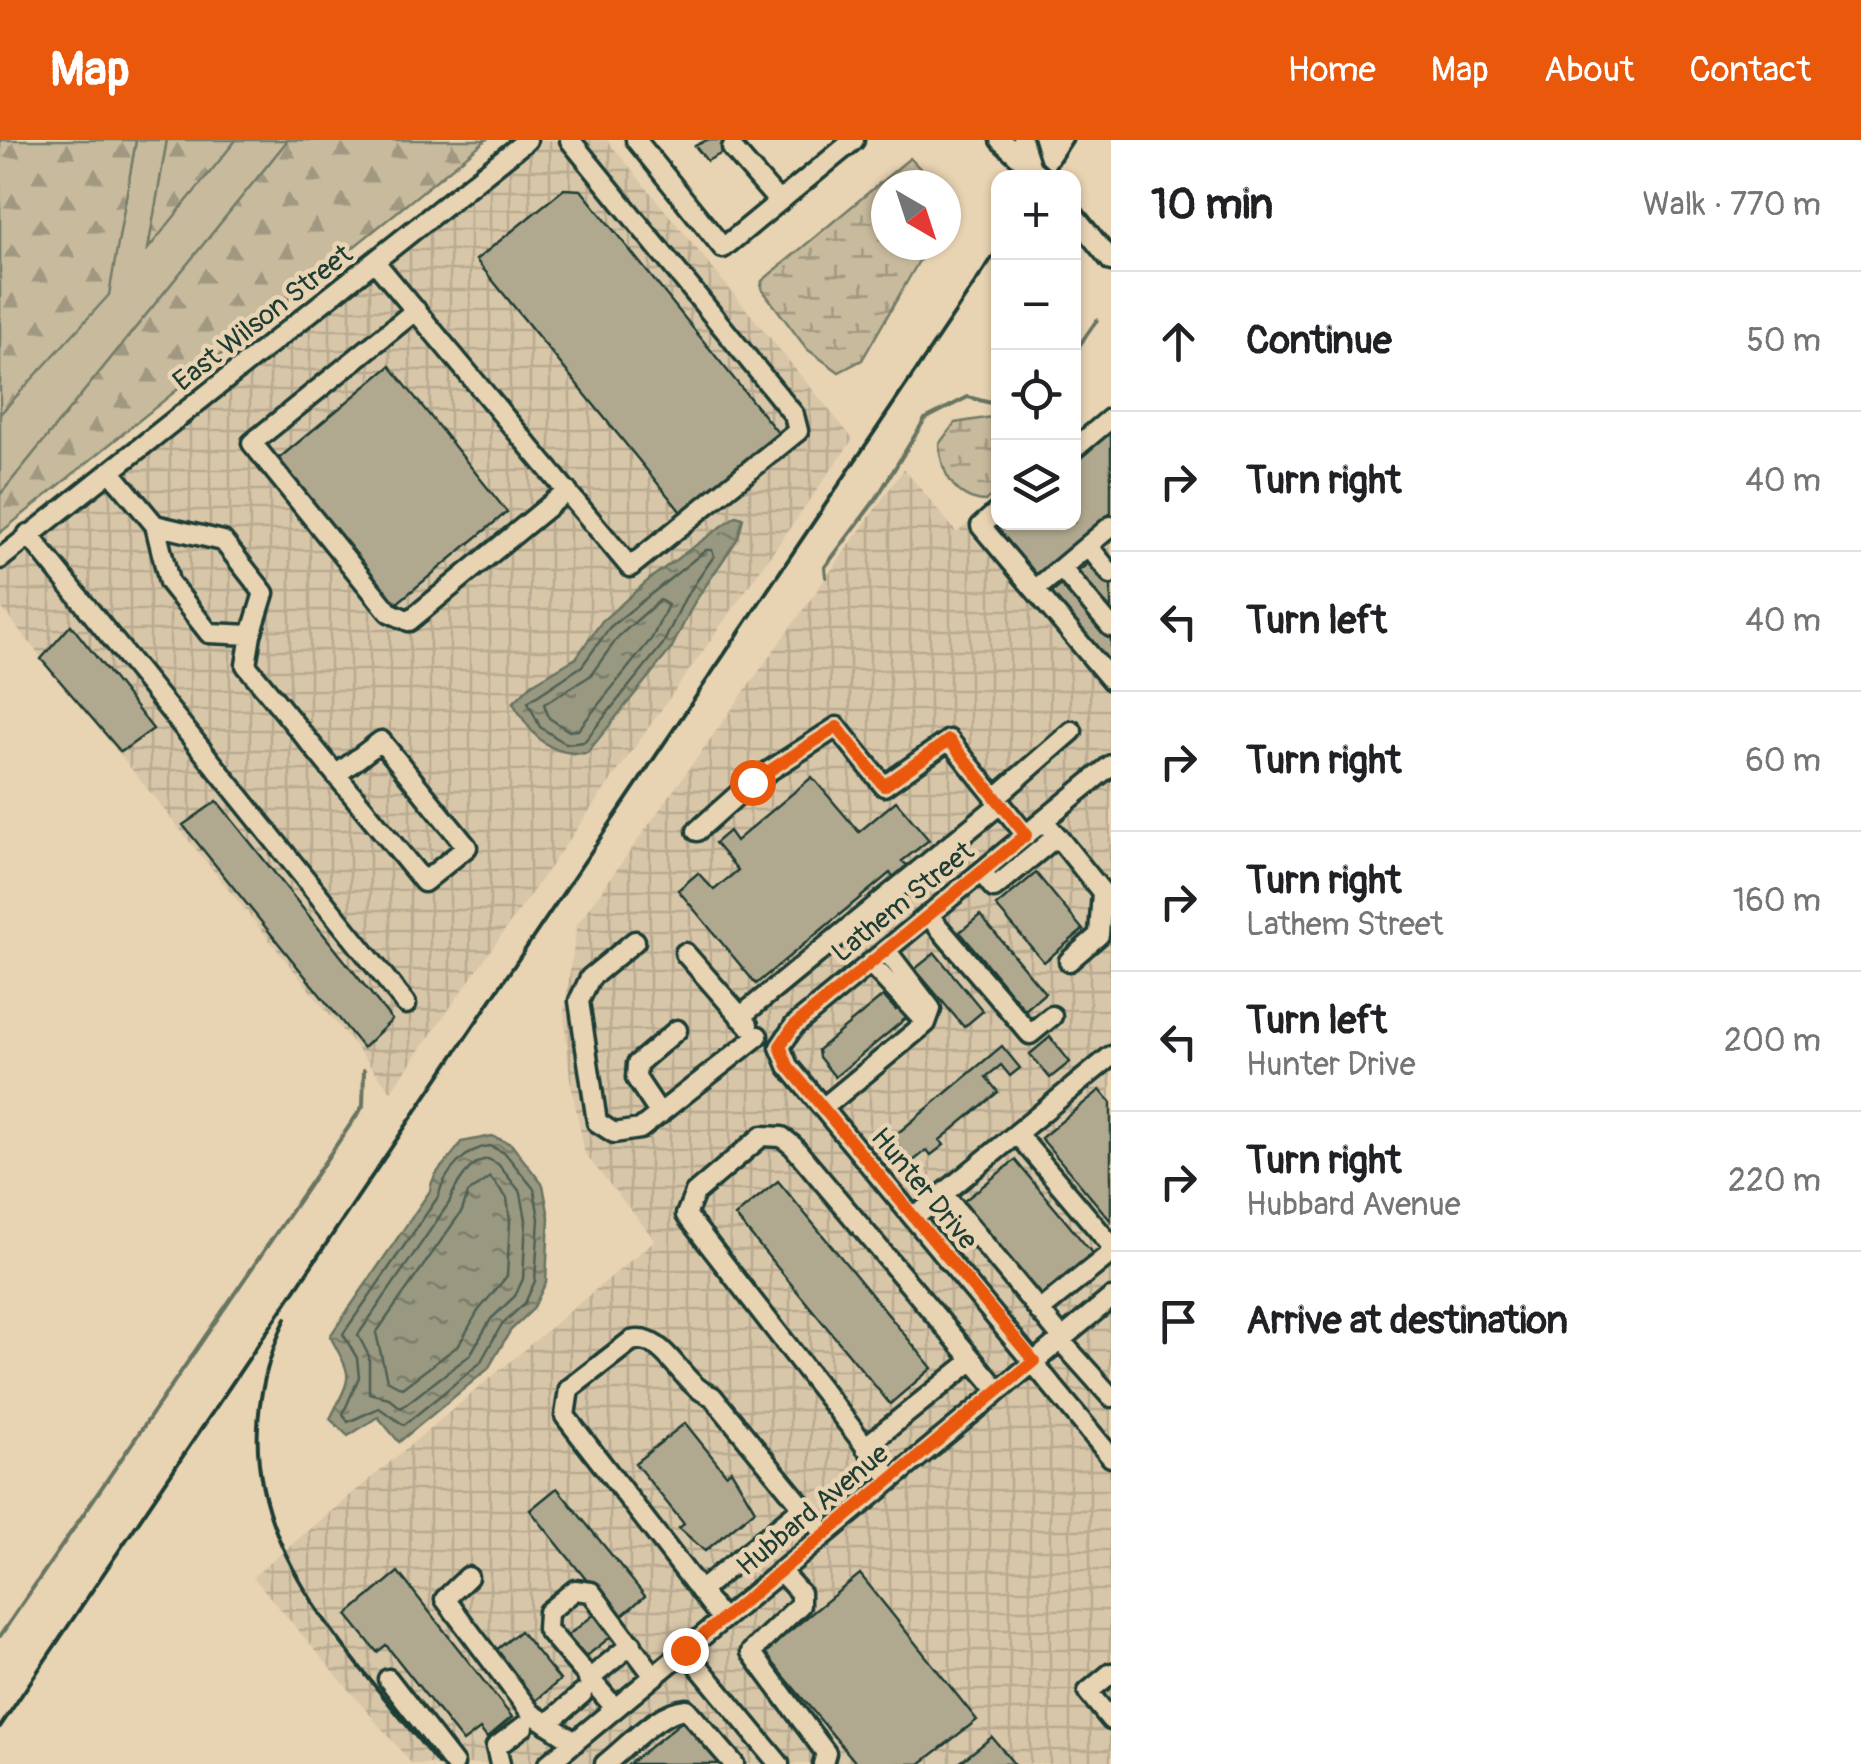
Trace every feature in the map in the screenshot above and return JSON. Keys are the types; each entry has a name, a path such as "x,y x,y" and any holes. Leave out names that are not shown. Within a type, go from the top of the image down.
{"street":[{"name":"East Wilson Street","path":"0,555 527,140"},
{"path":"375,262 630,567 798,430 794,415 570,140"},
{"path":"636,140 722,248 854,140"},
{"path":"1000,140 1035,170"},
{"path":"1022,140 1036,170"},
{"path":"732,148 779,202"},
{"path":"1081,225 1111,261"},
{"path":"416,310 252,444 389,612 409,621 566,491"},
{"path":"1081,443 1111,418"},
{"path":"110,471 155,525 169,582 209,633 251,635"},
{"path":"991,517 980,526 1111,680"},
{"path":"155,525 223,540 264,594 246,664 336,775 424,882 467,847 381,741 336,775"},
{"path":"1035,590 1111,526"},
{"path":"28,534 406,1004"},
{"path":"1088,546 1111,574"},
{"path":"1061,568 1111,627"},
{"path":"697,830 752,782 837,727 884,786 949,740 1026,835"},
{"path":"740,1017 998,801 1072,732"},
{"name":"Lathem Street","path":"780,1046 794,1026 1111,765"},
{"path":"1044,821 1102,892 1099,935 1068,961"},
{"path":"981,872 994,888 1057,836"},
{"path":"928,915 1030,1034 1052,1016"},
{"path":"635,941 590,978 578,1001 597,1122 614,1133 640,1129 758,1036"},
{"path":"823,1108 926,1024 931,1008 886,950"},
{"path":"685,953 758,1036 780,1046"},
{"path":"870,963 926,1024"},
{"path":"660,1114 636,1078 638,1064 677,1030"},
{"name":"Hunter Drive","path":"780,1046 788,1066 1111,1458"},
{"path":"914,1218 1108,1065"},
{"path":"1017,1134 1111,1245"},
{"path":"892,1479 686,1215 695,1193 762,1136 782,1137 794,1146 998,1390"},
{"path":"943,1194 1111,1397"},
{"path":"1040,1311 1111,1253"},
{"name":"Hubbard Avenue","path":"548,1764 1111,1298"},
{"path":"722,1619 565,1416 569,1389 630,1341 642,1338 656,1343 686,1382 712,1396 825,1534"},
{"path":"865,1446 973,1360"},
{"path":"700,1591 803,1507"},
{"path":"780,1571 800,1593 800,1604 751,1652 826,1753 823,1764"},
{"path":"468,1576 445,1600 530,1712 575,1742"},
{"path":"615,1708 585,1687 554,1642 546,1622 548,1612 575,1590 591,1592 654,1676"},
{"path":"547,1724 632,1644"},
{"path":"685,1650 778,1764"},
{"path":"1111,1672 1088,1692 1111,1720"},
{"path":"388,1680 454,1764"},
{"path":"605,1764 658,1722 676,1710 686,1709 734,1764"},
{"path":"500,1764 493,1752 496,1747 524,1726"}],"shaded area":[{"path":"543,140 607,140 853,439 391,1091 0,606 0,574"},
{"path":"1111,403 1111,1764 412,1764 253,1577 655,1240 585,1154 570,1079 564,1013 577,925 904,469 957,533 991,504 991,530 1081,530 1081,429"}],"green space":[{"path":"0,140 136,140 109,295 0,414"},
{"path":"136,140 167,140 149,247 236,140 288,140 0,495 0,414 108,295"},
{"path":"167,140 236,140 148,249"},
{"path":"288,140 486,140 0,533 0,495"},
{"path":"910,158 922,170 896,170"},
{"path":"871,190 871,260 919,260 862,360 839,372 807,349 761,288 762,281"},
{"path":"991,417 991,496 985,501 965,495 946,474 939,444 955,423"}],"water":[{"path":"736,516 743,518 738,538 694,603 671,649 587,753 561,751 542,741 513,703 532,684 576,658 602,621 652,577"},
{"path":"492,1136 511,1144 543,1185 549,1217 546,1282 533,1309 510,1331 488,1369 399,1442 378,1417 348,1436 330,1419 347,1376 330,1336 461,1142"}],"building":[{"path":"707,140 747,140 707,161 695,146"},
{"path":"564,189 581,190 782,438 685,517 476,260"},
{"path":"390,366 507,512 396,604 277,460"},
{"path":"1111,428 1111,513 1033,578 993,530 1081,530 1081,453"},
{"path":"1091,561 1111,586 1111,616 1076,573"},
{"path":"1064,583 1111,639 1111,670 1048,596"},
{"path":"71,625 153,729 121,752 41,659"},
{"path":"812,777 859,832 896,801 929,840 902,861 907,865 894,877 890,873 756,984 678,890 698,873 714,890 738,870 715,843 729,831 736,841"},
{"path":"217,801 392,1020 363,1048 183,825"},
{"path":"1036,873 1083,930 1044,962 996,906"},
{"path":"980,915 1045,993 1025,1010 960,932"},
{"path":"935,953 983,1011 964,1027 915,969"},
{"path":"883,996 896,1010 903,1005 911,1014 835,1077 818,1050"},
{"path":"1050,1037 1070,1062 1050,1078 1030,1054"},
{"path":"1002,1046 1020,1068 1010,1076 1001,1065 986,1077 998,1092 940,1140 944,1145 931,1155 927,1150 912,1162 892,1138"},
{"path":"1100,1090 1111,1103 1111,1221 1041,1138"},
{"path":"1015,1160 1092,1253 1035,1300 958,1206"},
{"path":"778,1181 932,1368 890,1404 735,1216"},
{"path":"685,1423 726,1474 731,1470 755,1510 705,1551 679,1528 684,1524 635,1463"},
{"path":"557,1488 645,1596 618,1619 530,1510"},
{"path":"398,1572 512,1717 487,1738 480,1729 463,1742 386,1645 377,1652 347,1615"},
{"path":"860,1574 977,1720 920,1764 857,1764 764,1652"},
{"path":"600,1610 618,1631 579,1662 562,1640"},
{"path":"520,1631 560,1680 532,1704 490,1655"},
{"path":"686,1718 723,1764 629,1764"},
{"path":"992,1737 1014,1764 958,1764"}],"waterway":[{"path":"1076,350 1097,320"},
{"path":"826,577 825,567 876,499 925,419 968,397 991,403"},
{"path":"0,1636 363,1106 364,1070"}],"railway":[{"path":"1053,170 1073,140"},
{"path":"0,1727 991,259"},
{"path":"286,1318 263,1386 258,1448 267,1506 289,1560 320,1613 438,1764"}],"route":[{"path":"685,1650 1034,1361 788,1066 780,1046 794,1026 1026,835 949,740 926,751 884,786 837,727 752,782"}]}
